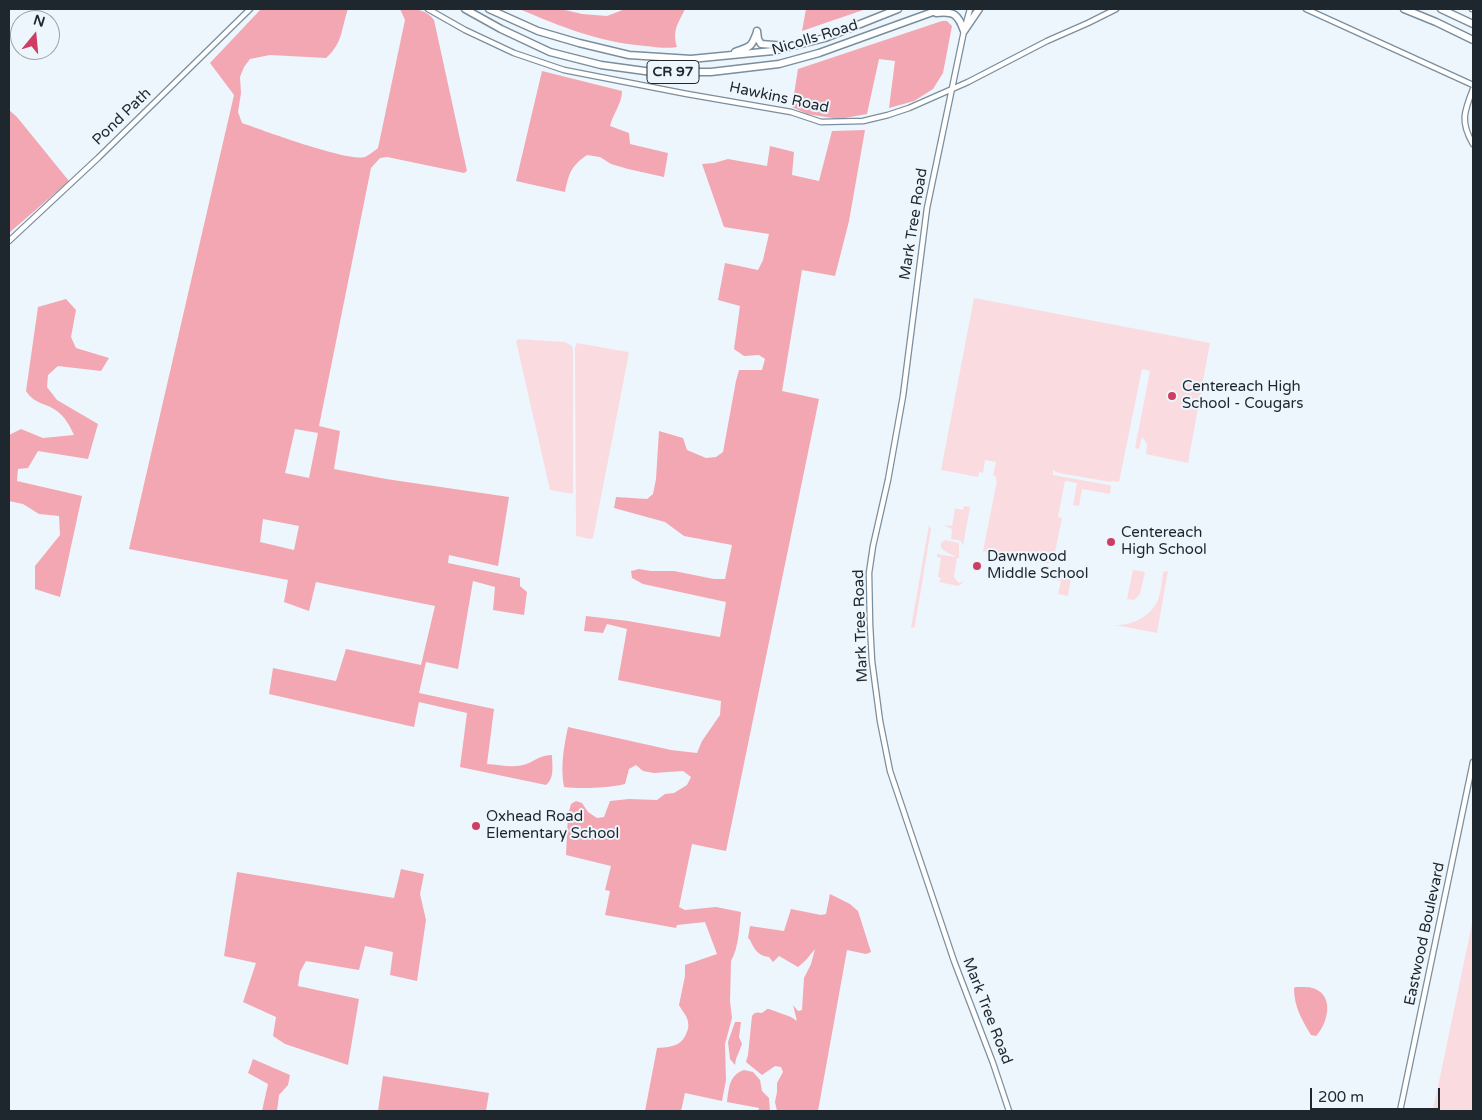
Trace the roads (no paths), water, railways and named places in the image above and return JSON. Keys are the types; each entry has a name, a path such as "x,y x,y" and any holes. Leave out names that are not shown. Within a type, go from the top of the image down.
{"highway":[{"name":"Nicolls Road","path":"465,9 501,29 550,52 602,65 652,72 711,72 779,64 819,53 941,9"},
{"name":"Nicolls Road","path":"490,9 538,31 579,43 629,55 690,59 773,51 825,38 898,9"},
{"path":"964,31 979,9"},
{"path":"1404,9 1473,40"},
{"path":"1441,9 1473,24"},
{"path":"927,14 954,13 960,20 964,31"},
{"path":"726,56 750,47 757,31 758,40 761,44 792,46"}],"street":[{"name":"Pond Path","path":"9,241 105,151 250,9"},
{"name":"Hawkins Road","path":"428,9 465,30 514,53 564,70 791,112 821,122 863,121 888,115 951,90 1047,41 1116,9"},
{"name":"Mark Tree Road","path":"970,9 927,208 903,396 869,573 870,624 872,661 880,721 890,771 952,953 1009,1111"},
{"path":"1306,9 1473,85"},
{"path":"1473,89 1466,108 1464,122 1466,131 1473,144"},
{"name":"Eastwood Boulevard","path":"1400,1111 1473,762"}],"place":[{"name":"Centereach High School - Cougars","path":"1172,396"},
{"name":"Centereach High School","path":"1111,542"},
{"name":"Dawnwood Middle School","path":"977,566"},
{"name":"Oxhead Road Elementary School","path":"476,826"}]}
